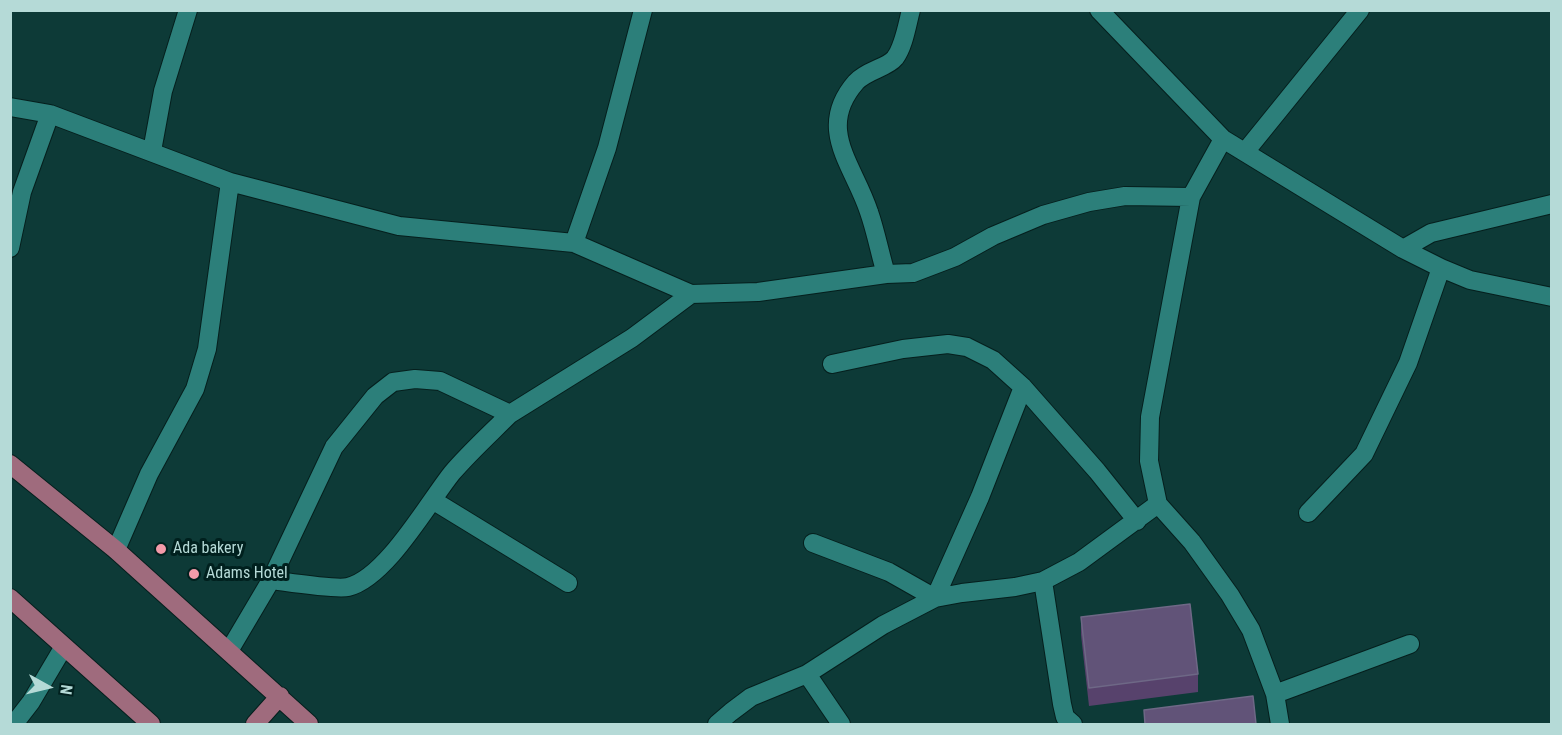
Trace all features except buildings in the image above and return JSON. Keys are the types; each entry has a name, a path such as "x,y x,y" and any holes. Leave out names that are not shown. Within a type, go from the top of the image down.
{"main road":[{"path":"10,464 116,550 309,724"},
{"path":"10,598 63,648 151,724"},
{"path":"255,724 280,696"}],"street":[{"path":"152,151 163,91 188,10"},
{"path":"574,243 607,148 643,10"},
{"path":"886,274 869,211 838,139 837,118 843,100 857,81 870,71 894,59 902,44 911,10"},
{"path":"1245,152 1360,10"},
{"path":"1106,13 1223,139 1403,249 1441,268 1470,280 1551,297"},
{"path":"10,107 50,114 230,182 399,226 574,243 691,294 758,292 886,274 913,273 955,257 993,236 1043,215 1089,202 1125,196 1191,198"},
{"path":"10,248 22,192 50,114"},
{"path":"1223,139 1191,198 1150,417 1149,461 1158,504 1192,542 1230,595 1251,630 1275,694 1280,724"},
{"path":"116,550 149,474 195,389 207,349 230,182"},
{"path":"1403,249 1431,232 1551,204"},
{"path":"1308,513 1364,454 1408,363 1441,268"},
{"path":"271,580 347,587 366,580 385,561 434,501 452,473 510,414 632,338 691,294"},
{"path":"832,364 903,349 948,344 967,347 993,360 1023,387 1097,471 1137,521"},
{"path":"230,651 271,580 334,447 375,396 393,382 415,379 440,381 510,414"},
{"path":"935,598 980,497 1023,387"},
{"path":"434,501 568,583"},
{"path":"717,724 751,698 807,674 883,625 935,598 1042,581 1079,562 1158,504"},
{"path":"813,543 889,572 935,598"},
{"path":"1042,581 1062,704 1065,717 1073,724"},
{"path":"1275,694 1410,644"},
{"path":"14,724 31,702 63,648"},
{"path":"807,674 841,724"}],"place":[{"name":"Ada bakery","path":"161,549"},
{"name":"Adams Hotel","path":"194,574"}]}
